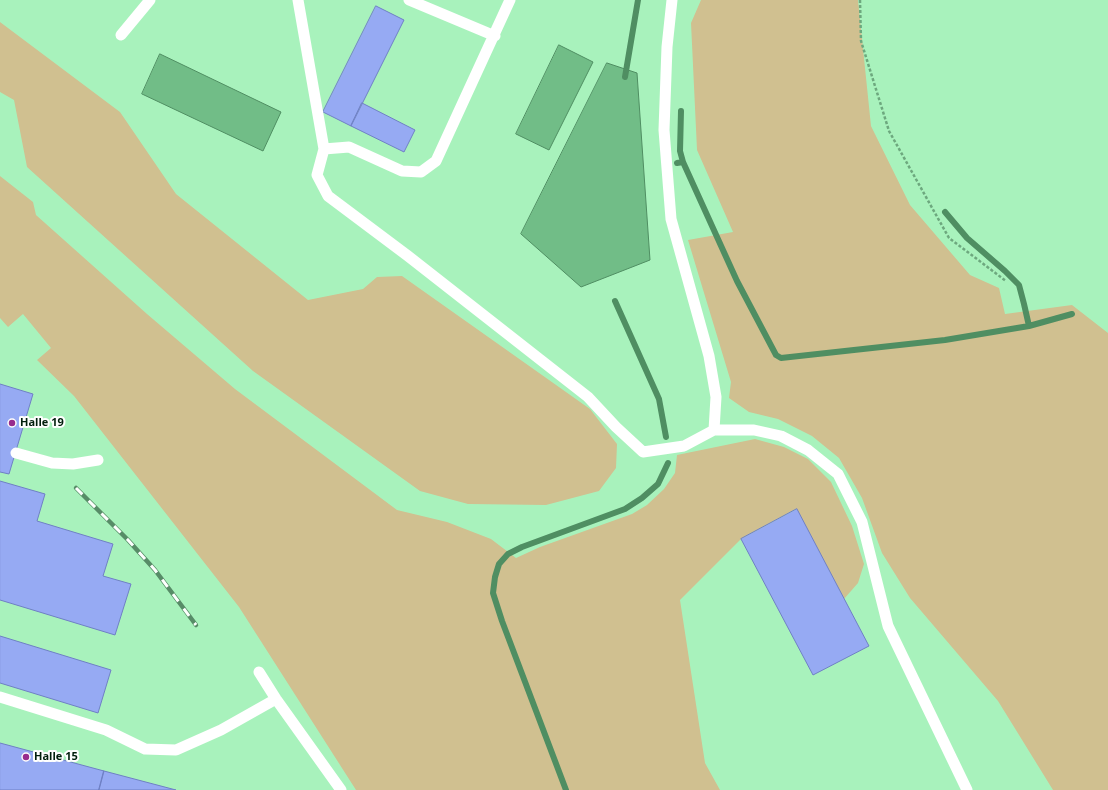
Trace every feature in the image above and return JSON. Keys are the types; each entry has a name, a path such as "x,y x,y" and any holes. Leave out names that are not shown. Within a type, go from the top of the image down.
{"lane":[{"path":"121,35 150,0"},
{"path":"298,0 324,149 316,175 328,196 408,256 588,397 616,427 643,452 684,446 714,430 754,430 781,436 808,450 838,474 862,522 888,626 967,790"},
{"path":"408,0 495,36"},
{"path":"324,149 350,147 402,171 421,172 436,161 495,36 510,0"},
{"path":"672,0 664,130 671,219 709,356 716,397 714,430"},
{"path":"16,453 52,463 73,464 98,460"},
{"path":"259,672 276,699 341,790"},
{"path":"0,697 106,730 145,749 176,750 221,730 276,699"}],"path":[{"path":"860,0 861,41 889,131 949,238 1006,281"}],"shaded area":[{"path":"701,0 858,0 871,126 910,205 970,275 999,288 1005,314 1072,305 1108,333 1108,790 1053,790 998,701 910,598 882,553 862,498 839,458 812,436 778,419 749,412 729,398 731,382 688,240 733,232 697,150 691,23"},
{"path":"0,22 120,112 176,194 308,300 363,289 377,277 402,276 590,409 617,444 616,468 599,491 546,505 468,504 420,491 253,371 27,167 14,100 0,92"},
{"path":"559,45 593,62 549,150 516,134"},
{"path":"160,54 281,112 263,151 142,94"},
{"path":"607,63 637,73 650,260 581,287 521,234"},
{"path":"0,176 33,202 36,215 147,314 235,389 397,510 447,522 491,539 516,558 540,547 632,514 647,505 664,489 675,473 677,455 755,439 784,447 808,459 831,482 852,526 864,564 858,583 844,599 796,509 741,539 680,600 705,763 720,790 356,790 239,607 74,396 37,360 51,348 23,314 8,327 0,318"}],"building":[{"path":"376,6 404,20 351,126 323,112"},
{"path":"362,103 415,130 404,152 351,126"},
{"name":"Halle 19","path":"0,384 33,394 9,474 0,472"},
{"path":"0,481 45,494 37,521 113,544 103,576 131,584 115,635 0,600"},
{"path":"797,509 869,646 813,675 741,539"},
{"path":"0,636 111,670 98,713 0,683"},
{"name":"Halle 15","path":"0,743 104,771 99,790 0,790"},
{"path":"104,771 176,790 99,790"}],"waterway":[{"path":"625,77 638,0"},
{"path":"681,111 680,151 683,162"},
{"path":"677,163 683,162 737,281 776,355 781,358 945,340 1029,326 1072,314"},
{"path":"945,212 967,238 1019,285 1029,326"},
{"path":"615,301 659,399 666,437"},
{"path":"566,790 502,621 493,593 495,577 499,564 508,554 522,547 625,509 642,498 658,484 668,463"}],"railway":[{"path":"76,488 128,540 155,570 196,625"}],"place":[{"name":"Halle 19","path":"12,423"},
{"name":"Halle 15","path":"26,757"}]}
